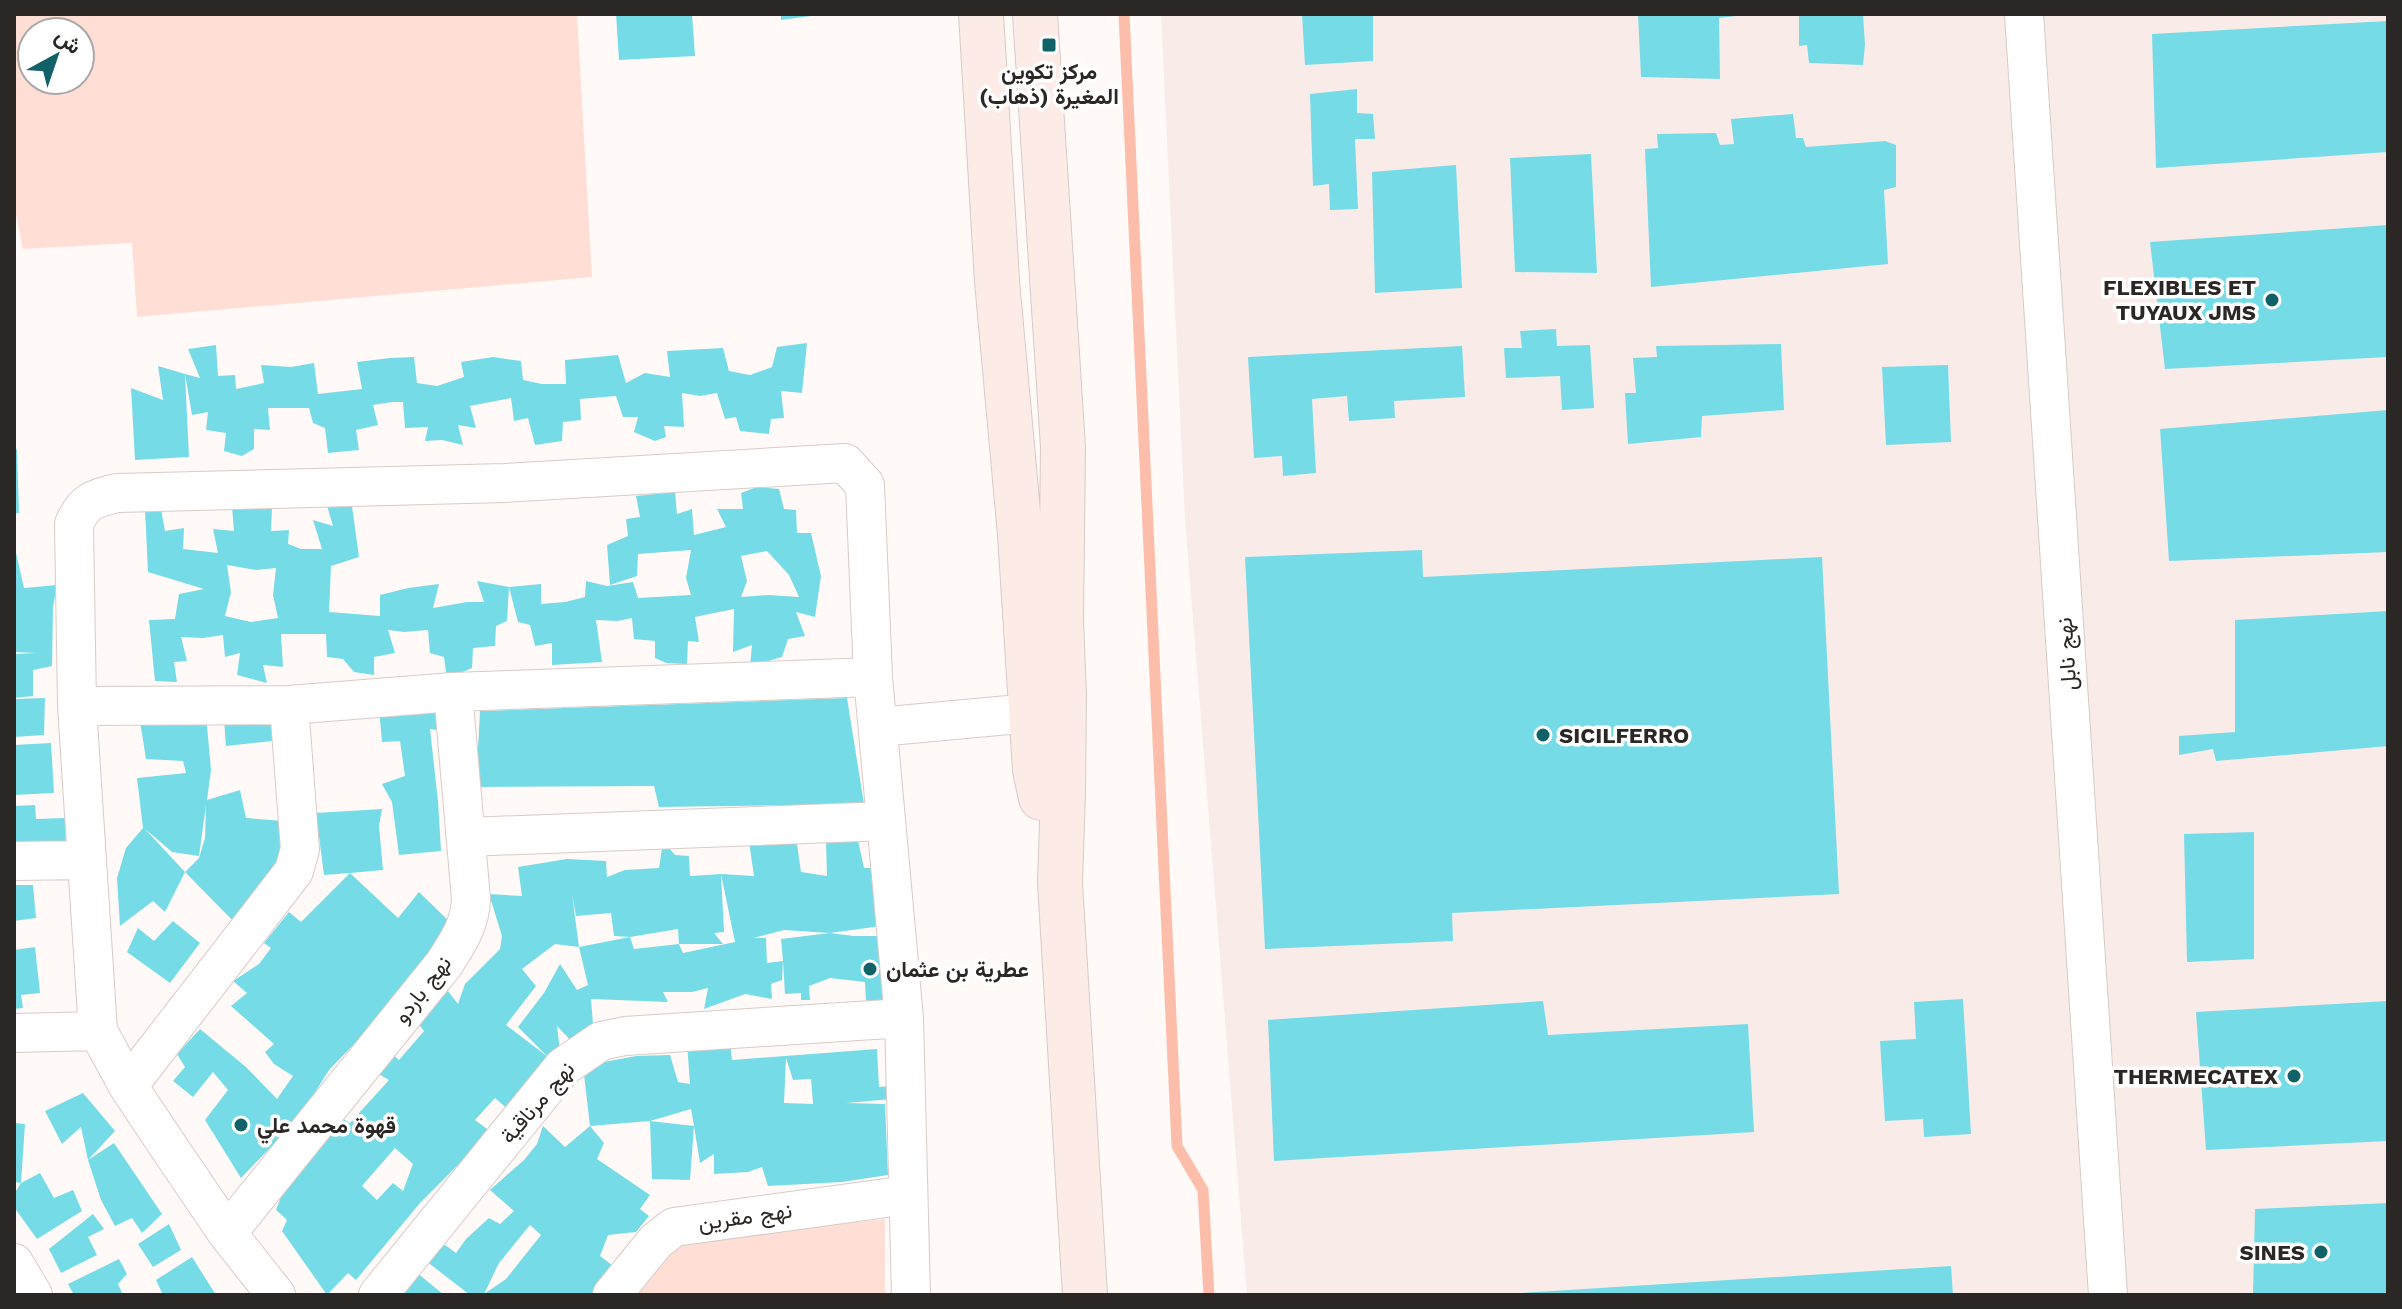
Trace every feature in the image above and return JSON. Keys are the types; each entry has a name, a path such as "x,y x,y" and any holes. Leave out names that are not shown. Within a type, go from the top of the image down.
{"street":[{"path":"981,14 997,281 1020,534 1048,712 1085,1295"},
{"path":"1035,14 1063,447 1061,621 1048,712"},
{"name":"نهج نابل","path":"2024,14 2108,1295"},
{"path":"276,1295 227,1233 128,1086 98,1031 77,706 74,524 81,508 96,499 117,493 505,483 845,463 865,485 873,677 904,1018 911,1295"},
{"path":"77,706 289,705 453,692 873,677"},
{"name":"نهج باردو","path":"227,1233 444,964 466,928 470,915 466,837 453,692"},
{"path":"128,1086 294,871 300,849 289,705"},
{"path":"878,727 1048,712"},
{"path":"466,837 886,821"},
{"path":"14,861 87,860"},
{"name":"نهج مرناقية","path":"378,1295 563,1067 601,1041 625,1036 904,1018"},
{"path":"14,1033 98,1031"},
{"name":"نهج مقرين","path":"612,1295 656,1241 674,1227 908,1195"},
{"path":"14,1263 33,1295"}],"shaded area":[{"path":"14,14 577,14 592,277 137,317 132,243 23,249 14,205"},
{"path":"1161,14 2388,14 2388,1295 1247,1295 1185,519"},
{"path":"885,1219 885,1295 635,1295 682,1241"}],"building":[{"path":"616,14 692,14 695,56 619,60"},
{"path":"781,14 811,14 811,16 781,20"},
{"path":"1302,14 1373,14 1373,61 1305,65"},
{"path":"1638,14 1735,14 1719,18 1720,79 1641,77"},
{"path":"1799,14 1863,14 1863,65 1809,63 1807,45 1799,46"},
{"path":"2388,21 2388,152 2156,168 2152,34"},
{"path":"1357,89 1357,113 1373,114 1375,139 1355,139 1358,209 1330,210 1329,184 1313,186 1310,94"},
{"path":"1793,114 1796,138 1803,138 1806,147 1885,141 1896,145 1896,187 1884,190 1888,264 1651,287 1645,149 1658,148 1657,134 1716,133 1720,145 1734,144 1731,119"},
{"path":"1591,154 1597,273 1515,272 1510,158"},
{"path":"1456,165 1462,288 1375,293 1372,172"},
{"name":"FLEXIBLES ET TUYAUX JMS","path":"2388,225 2388,357 2165,369 2150,242"},
{"path":"1556,329 1557,346 1590,345 1594,408 1562,410 1560,376 1506,378 1504,348 1522,348 1520,331"},
{"path":"807,343 802,393 781,391 784,418 771,419 769,434 740,431 736,417 725,419 717,393 700,396 682,393 684,427 664,426 666,437 655,441 634,432 638,417 623,417 616,396 580,399 581,420 563,422 562,441 535,445 528,418 514,421 511,398 470,406 476,428 458,425 463,445 442,440 425,441 428,427 405,428 403,402 392,402 373,405 378,425 356,430 359,450 328,453 325,428 313,423 309,408 268,408 270,430 254,429 254,449 242,456 224,451 226,433 206,430 208,412 192,415 185,374 200,378 188,349 216,345 218,376 235,375 236,389 264,383 261,365 291,367 314,363 318,394 362,389 357,362 414,357 417,383 437,386 464,377 461,362 493,357 521,361 523,380 566,384 565,360 618,355 626,383 645,373 670,377 667,351 723,348 729,371 750,375 772,367 777,347"},
{"path":"1781,344 1784,410 1702,416 1701,437 1628,444 1625,393 1636,393 1633,358 1657,357 1656,346"},
{"path":"1462,346 1465,397 1394,401 1395,418 1349,421 1347,396 1312,399 1316,473 1283,476 1282,456 1254,458 1248,357"},
{"path":"1948,365 1951,442 1886,445 1882,367"},
{"path":"158,366 185,374 189,457 135,460 131,388 163,400"},
{"path":"2388,410 2388,552 2169,561 2160,429"},
{"path":"17,449 19,513 14,513 14,450"},
{"path":"757,487 779,489 784,509 796,510 797,533 811,533 821,576 815,617 796,612 805,636 788,639 782,657 750,666 752,645 733,652 734,609 695,617 699,642 688,641 687,664 666,663 655,658 655,641 634,639 632,618 596,620 602,662 552,665 552,643 535,646 530,625 518,622 509,587 541,584 541,604 585,597 586,581 607,586 633,582 638,598 691,595 686,578 691,550 638,554 637,576 610,585 607,545 628,536 626,519 640,517 636,496 675,492 677,514 692,509 694,535 726,527 717,509 743,509 741,493","holes":["767,551 789,575 799,597 741,597 747,581 741,556"]},
{"path":"326,502 352,506 359,557 331,566 329,612 380,616 380,595 408,588 439,584 433,608 484,602 477,581 509,587 507,621 496,626 495,646 473,648 472,668 447,679 444,657 430,653 428,630 388,630 395,653 374,657 374,675 354,672 343,659 327,657 326,634 281,634 283,667 263,665 267,683 237,675 240,653 225,657 223,635 181,637 187,661 174,662 177,682 155,681 149,620 175,619 179,594 204,589 148,572 145,510 161,509 165,531 184,528 183,549 218,553 213,529 234,531 232,507 272,508 271,531 289,530 288,544 301,549 322,549 313,520 333,526","holes":["227,565 256,570 276,568 273,595 278,618 251,622 225,616 231,592"]},
{"path":"14,544 24,588 57,585 53,607 52,666 33,670 33,696 14,698 14,654 37,653 14,652"},
{"name":"SICILFERRO","path":"1422,550 1423,577 1822,557 1839,894 1452,913 1453,941 1265,949 1245,557"},
{"path":"2388,611 2388,746 2216,761 2213,749 2179,755 2179,736 2235,732 2235,620"},
{"path":"45,698 44,735 14,737 14,699"},
{"path":"847,698 864,804 659,807 654,786 476,787 480,711"},
{"path":"379,708 440,709 444,731 430,729 441,851 399,855 392,802 382,784 405,776 400,741 382,742"},
{"path":"139,715 206,715 211,770 207,800 240,790 246,818 283,821 284,857 235,923 185,872 165,912 153,901 120,926 117,878 126,848 143,828 137,778 186,773 183,761 146,759","holes":["206,805 205,838 199,858 185,872 145,829 172,852 199,856"]},
{"path":"280,715 281,740 226,746 224,719"},
{"path":"51,743 54,793 14,795 14,745"},
{"path":"35,805 36,819 65,818 66,846 16,848 14,806"},
{"path":"382,809 379,826 383,870 324,875 316,813"},
{"path":"2254,832 2254,959 2187,962 2184,834"},
{"path":"857,836 864,868 880,868 888,925 830,933 784,930 753,938 766,938 767,963 783,961 782,980 771,984 772,999 745,994 704,1009 708,988 692,992 663,992 668,1002 591,999 593,1024 573,1043 557,1026 560,1051 548,1057 518,1027 544,993 560,964 577,990 588,985 579,947 630,937 634,949 679,944 683,953 735,942 721,874 754,876 749,842 796,837 801,872 827,876 826,842"},
{"path":"663,841 675,855 689,856 690,876 721,874 724,932 714,933 723,944 679,944 678,929 630,937 614,936 611,913 576,916 572,894 579,947 555,944 522,969 536,986 506,1025 548,1057 516,1095 510,1111 495,1098 475,1120 491,1132 420,1203 356,1280 348,1273 327,1295 282,1231 287,1220 276,1210 294,1163 335,1114 350,1123 389,1080 377,1073 390,1052 399,1060 424,1031 418,1023 428,1011 448,991 458,1004 465,984 500,949 502,936 489,894 522,896 518,867 567,859 606,861 607,877 625,870 659,868","holes":["395,1148 413,1164 403,1191 393,1183 377,1200 362,1186"]},
{"path":"350,873 398,918 419,892 454,926 329,1070 299,1118 241,1178 205,1120 228,1090 213,1072 193,1097 173,1081 185,1067 177,1054 200,1029 246,1067 277,1099 293,1076 274,1064 265,1052 274,1044 231,1006 247,993 233,981 259,964 271,948 264,943 289,912 301,922"},
{"path":"14,885 33,885 36,918 14,921"},
{"path":"173,921 200,943 170,983 127,952 138,928 154,941"},
{"path":"830,933 882,936 887,1002 866,1003 865,982 830,978 809,986 810,1000 801,1000 801,993 785,994 781,939"},
{"path":"35,947 40,993 21,995 23,1008 14,1009 14,950"},
{"path":"1963,999 1971,1134 1924,1137 1923,1119 1885,1121 1880,1041 1916,1039 1914,1002"},
{"path":"1543,1001 1548,1035 1748,1024 1754,1132 1274,1161 1268,1020"},
{"name":"THERMECATEX","path":"2388,1001 2388,1141 2206,1150 2196,1012"},
{"path":"730,1040 732,1060 877,1049 879,1087 891,1086 892,1099 846,1103 885,1104 888,1175 842,1182 768,1186 762,1167 748,1172 714,1174 714,1154 700,1163 691,1109 650,1121 590,1126 583,1066 636,1056 670,1055 678,1082 690,1084 687,1043","holes":["786,1058 793,1080 811,1079 813,1104 784,1103"]},
{"path":"83,1093 115,1131 88,1160 81,1127 62,1144 45,1111"},
{"path":"650,1121 694,1126 690,1180 652,1179"},
{"path":"14,1123 25,1124 21,1183 14,1182"},
{"path":"543,1126 565,1147 590,1126 604,1143 597,1159 650,1195 640,1209 649,1216 636,1232 608,1235 600,1256 620,1271 599,1295 470,1295 426,1261 445,1245 456,1253 489,1218 500,1224 514,1211 490,1190 537,1144","holes":["530,1225 541,1235 506,1279 484,1294 499,1263"]},
{"path":"114,1143 162,1214 142,1233 132,1218 115,1226 101,1200 88,1160"},
{"path":"40,1173 54,1198 73,1190 82,1211 37,1239 14,1207 14,1194 21,1183"},
{"name":"SINES","path":"2388,1203 2388,1295 2253,1295 2255,1209"},
{"path":"93,1214 104,1229 88,1237 97,1255 61,1273 49,1249"},
{"path":"169,1224 181,1250 153,1267 138,1244"},
{"path":"192,1257 216,1295 163,1295 156,1280"},
{"path":"119,1259 127,1274 118,1284 123,1295 74,1295 68,1284"},
{"path":"1951,1266 1953,1295 1522,1295 1522,1293"},
{"path":"410,1267 444,1295 389,1295"}],"waterway":[{"path":"1124,14 1177,1146 1203,1190 1209,1295"}],"place":[{"name":"مركز تكوين المغيرة (ذهاب)","path":"1049,45"},
{"name":"FLEXIBLES ET TUYAUX JMS","path":"2272,300"},
{"name":"SICILFERRO","path":"1543,735"},
{"name":"عطرية بن عثمان","path":"870,969"},
{"name":"THERMECATEX","path":"2294,1076"},
{"name":"قهوة محمد علي","path":"241,1125"},
{"name":"SINES","path":"2321,1252"}]}
